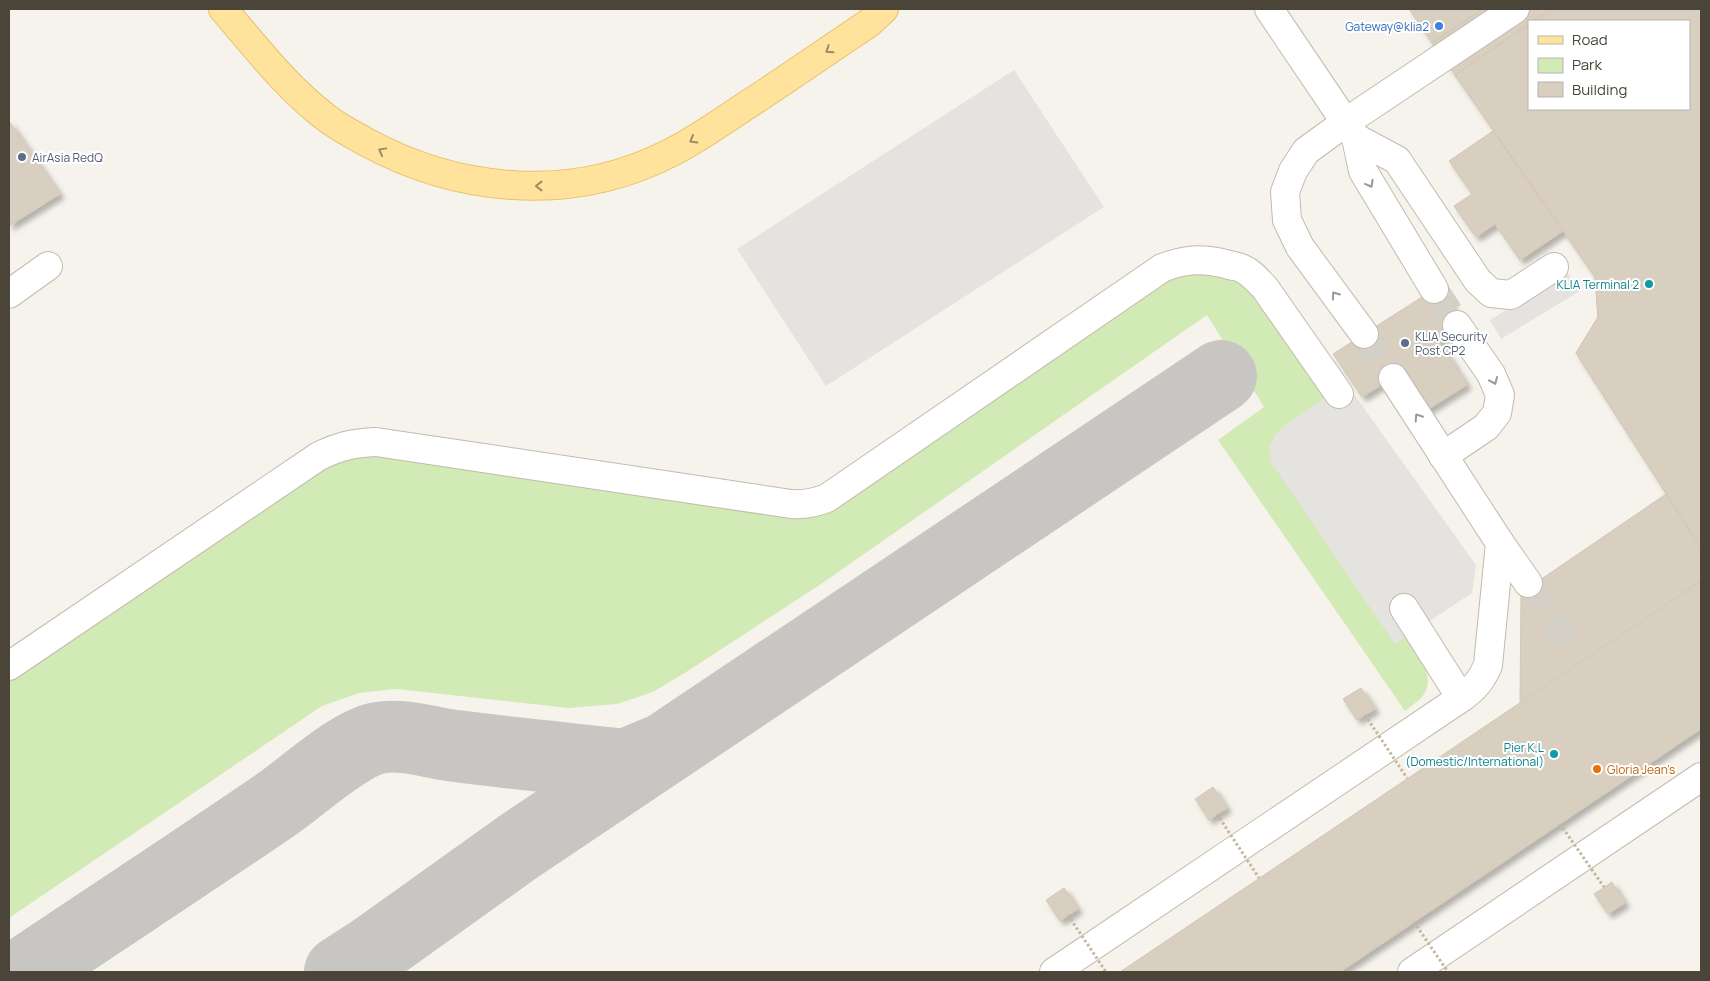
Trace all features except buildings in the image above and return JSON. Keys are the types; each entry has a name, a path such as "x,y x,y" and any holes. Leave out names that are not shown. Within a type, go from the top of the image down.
{"main road":[{"path":"223,9 292,88 325,117 352,134 390,155 429,171 467,180 508,186 555,186 594,179 632,169 669,154 708,130 877,16 892,9"}],"lane":[{"path":"240,9 244,18 292,88"},
{"path":"1269,9 1351,130 1363,171 1434,289"},
{"path":"1364,334 1300,247 1287,220 1285,192 1293,172 1306,151 1351,130 1515,9"},
{"path":"1351,130 1398,160 1478,281 1491,293 1511,295 1554,267"},
{"path":"9,666 319,456 337,447 356,443 376,442 791,504 815,503 827,498 1162,268 1178,262 1213,261 1241,268 1254,276 1266,288 1339,394"},
{"path":"9,294 48,266"},
{"path":"1443,456 1486,427 1497,414 1500,395 1491,374 1457,325"},
{"path":"1392,378 1528,583"},
{"path":"1054,972 1473,690 1483,678 1488,665 1500,543"},
{"path":"1404,608 1460,698"},
{"path":"1412,972 1701,777"}],"path":[{"path":"1365,715 1407,778"},
{"path":"1217,814 1259,878"},
{"path":"1560,824 1604,887"},
{"path":"1068,915 1106,972"},
{"path":"1414,922 1448,972"}],"green space":[{"path":"1187,269 1221,273 1254,289 1326,397 1287,424 1395,644 1405,637 1424,666 1428,683 1426,691 1420,699 1405,711 1218,440 1264,407 1207,315 821,584 653,692 617,704 569,708 396,689 359,693 322,706 9,918 9,678 319,467 362,451 806,515 1168,277"}],"shaded area":[{"path":"1014,70 1104,207 826,386 737,249"},
{"path":"1567,272 1580,291 1501,339 1490,320"},
{"path":"1346,383 1476,565 1472,593 1395,644 1270,461 1270,446 1275,435 1287,424"}],"taxiway":[{"path":"340,972 374,950 518,847 1221,376"},
{"path":"26,972 277,804 326,766 353,748 366,742 378,738 397,737 456,746 617,764 628,764 659,751"}],"tunnel":[{"path":"1434,289 1457,325"},
{"path":"1364,334 1393,378"},
{"path":"1528,583 1568,640"}],"place":[{"name":"Gateway@klia2","path":"1439,26"},
{"name":"AirAsia RedQ","path":"22,157"},
{"name":"KLIA Terminal 2","path":"1649,284"},
{"name":"KLIA Security Post CP2","path":"1405,343"},
{"name":"Pier K,L (Domestic/International)","path":"1554,754"},
{"name":"Gloria Jean's","path":"1597,769"}]}
